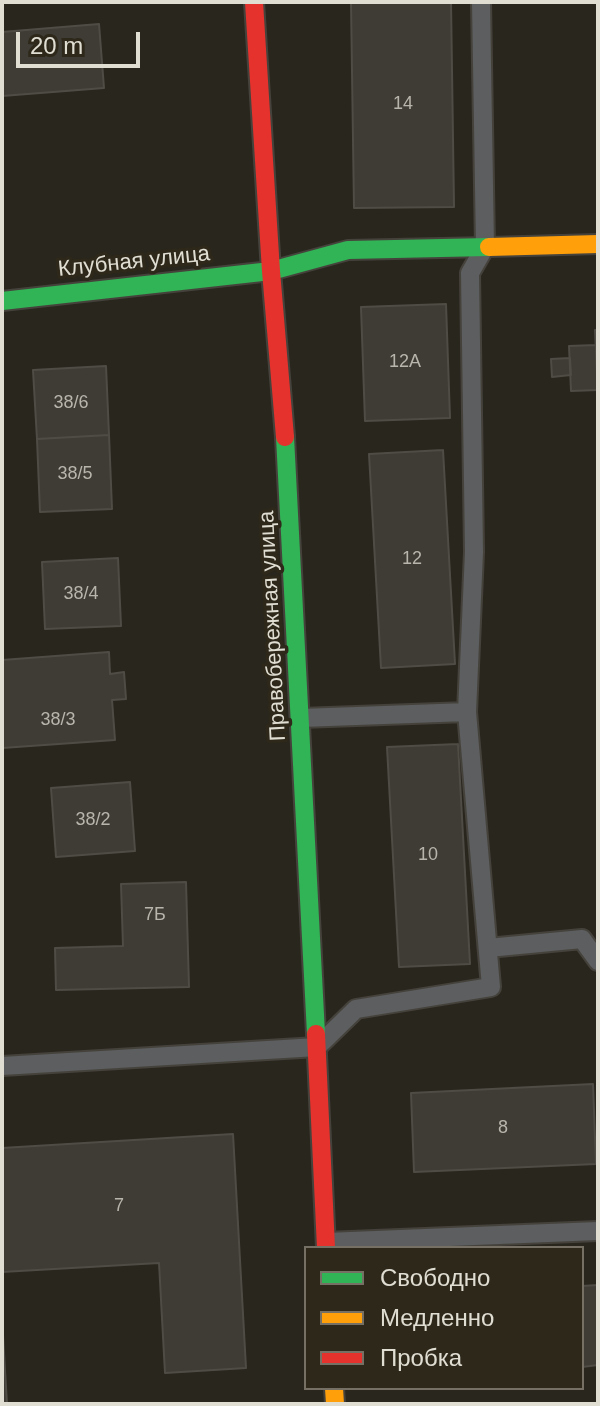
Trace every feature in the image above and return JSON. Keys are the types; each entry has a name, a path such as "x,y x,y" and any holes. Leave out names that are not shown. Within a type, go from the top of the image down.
{"street":[{"name":"Правобережная улица","path":"254,2 271,271 290,492 326,1245"},
{"name":"Клубная улица","path":"2,301 271,271 348,250 598,244"}],"lane":[{"path":"2,1066 317,1047 356,1009 491,987 467,712 474,552 470,273 485,247 481,2"},
{"path":"301,718 467,712"},
{"path":"488,948 582,939 598,961"},
{"path":"326,1245 598,1231"}],"building":[{"path":"351,2 451,2 454,207 354,208"},
{"path":"99,24 104,88 2,96 2,32"},
{"path":"446,304 450,418 365,421 361,307"},
{"path":"595,330 598,330 598,375 597,375"},
{"path":"596,345 598,390 571,391 569,346"},
{"path":"570,358 571,375 552,377 551,359"},
{"path":"106,366 109,435 37,439 33,370"},
{"path":"109,435 112,509 40,512 37,439"},
{"path":"443,450 455,664 381,668 369,454"},
{"path":"118,558 121,626 45,629 42,562"},
{"path":"109,652 110,674 124,672 126,699 112,700 115,740 2,748 2,660"},
{"path":"458,744 470,964 399,967 387,747"},
{"path":"130,782 135,851 56,857 51,788"},
{"path":"186,882 189,987 56,990 55,948 123,946 121,884"},
{"path":"593,1084 596,1164 414,1172 411,1093"},
{"path":"233,1134 246,1368 165,1373 159,1263 2,1272 2,1148"},
{"path":"598,1285 598,1365 584,1367 584,1286"},
{"path":"2,1318 7,1404 2,1404"}],"traffic: fast":[{"path":"2,301 271,271 348,250 489,247"},
{"path":"285,437 316,1034"}],"traffic: slow":[{"path":"489,247 598,244"},
{"path":"334,1390 335,1404"}],"traffic: jam":[{"path":"254,2 285,437"},
{"path":"316,1034 326,1246"}]}
